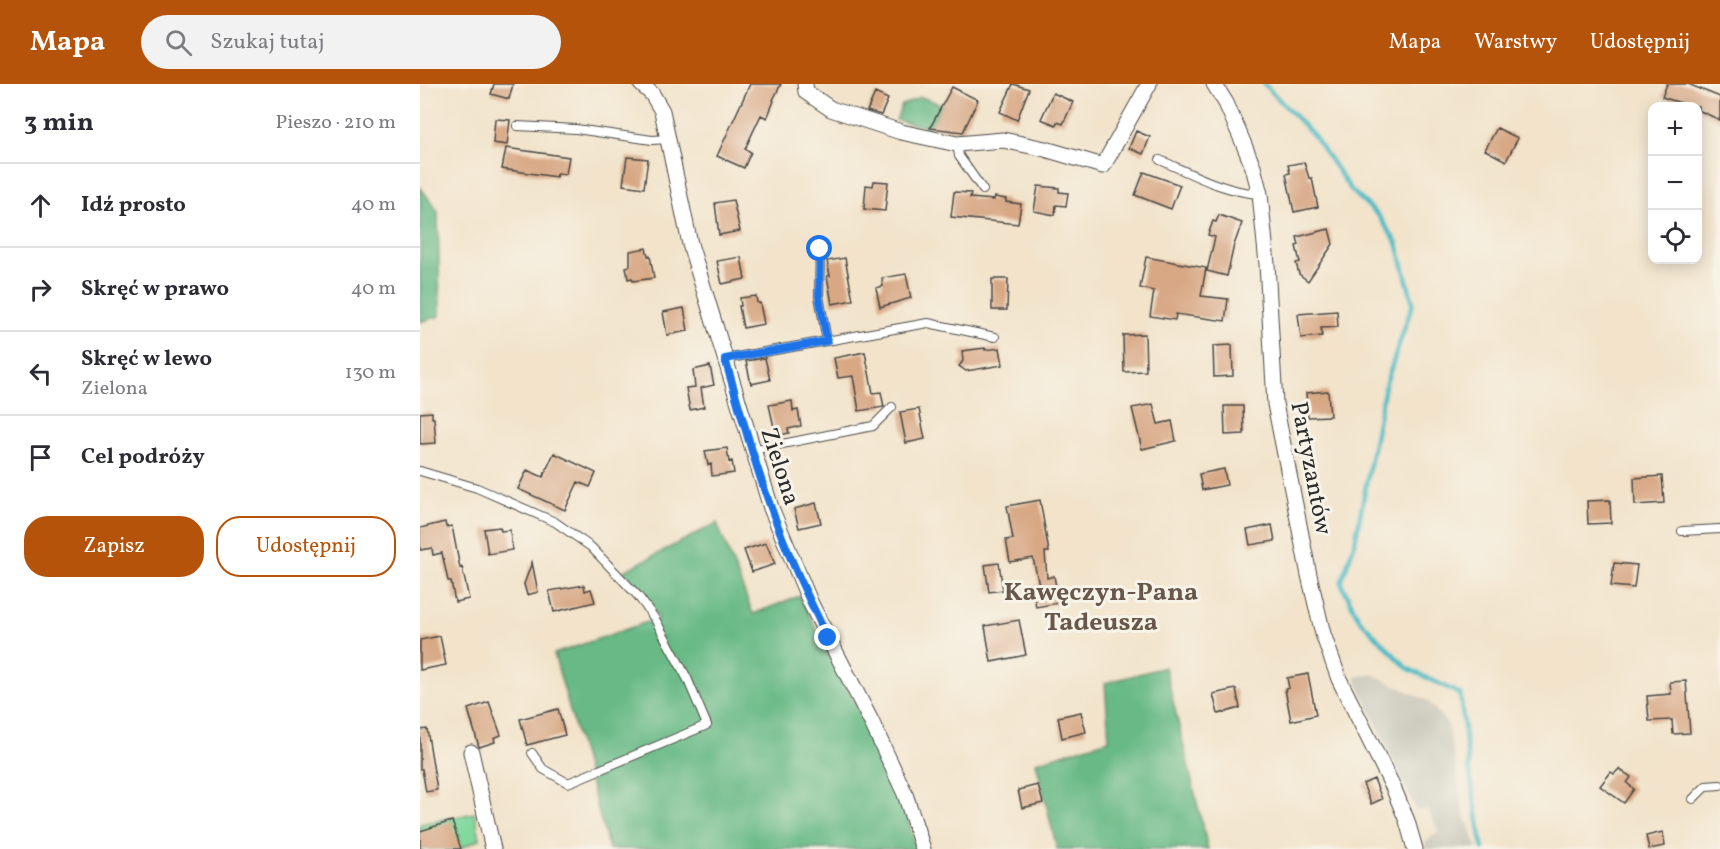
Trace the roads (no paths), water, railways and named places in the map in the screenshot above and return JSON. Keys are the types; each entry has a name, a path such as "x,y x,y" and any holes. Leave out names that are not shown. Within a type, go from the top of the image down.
{"street":[{"name":"Zielona","path":"641,84 652,94 663,111 690,244 771,508 791,560 901,785 922,849"},
{"path":"805,84 807,92 831,109 854,113 901,132 957,144 1003,140 1045,149 1103,166 1149,84"},
{"name":"Partyzantów","path":"1214,84 1226,103 1242,140 1253,167 1260,194 1267,264 1275,404 1323,634 1339,679 1393,787 1407,821 1415,849"},
{"path":"471,752 493,849"}],"lane":[{"path":"518,126 576,129 652,140 670,139"},
{"path":"957,144 959,156 983,190"},
{"path":"1160,160 1228,188 1260,194"},
{"path":"820,249 819,296 827,341"},
{"path":"725,359 928,323 995,337"},
{"path":"752,450 873,426 892,407"},
{"path":"420,471 477,488 555,522 591,547 638,596 655,619 687,678 707,725 568,783 543,770 532,753"},
{"path":"1682,531 1720,529"},
{"path":"1693,799 1706,786 1720,785"}],"waterway":[{"path":"1264,84 1314,136 1351,190 1378,215 1397,243 1413,303 1385,386 1355,542 1341,583 1359,619 1407,668 1460,694 1469,769 1483,849"}],"district":[{"name":"Kawęczyn-Pana Tadeusza","path":"1101,606"}]}
